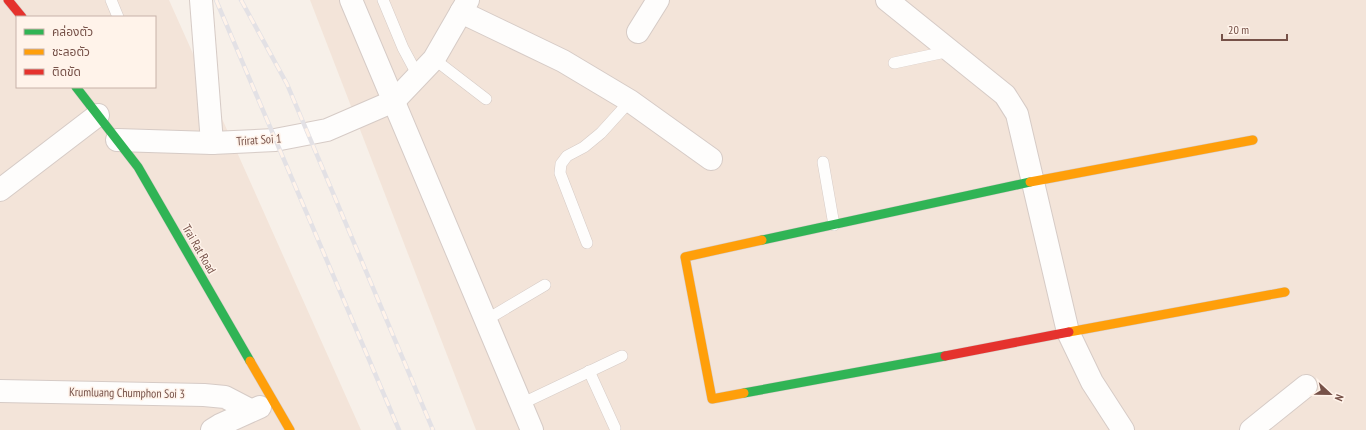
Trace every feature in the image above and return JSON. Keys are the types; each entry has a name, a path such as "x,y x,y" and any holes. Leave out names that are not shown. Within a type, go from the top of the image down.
{"street":[{"path":"8,0 21,16"},
{"path":"201,0 212,143"},
{"path":"351,0 532,430"},
{"path":"638,32 658,0"},
{"path":"887,0 1005,95 1017,114 1068,332 1092,382 1123,430"},
{"path":"394,101 434,59 465,6 563,61 630,101 711,159"},
{"name":"Trai Rat Road","path":"77,88 138,167 290,430"},
{"name":"Trirat Soi 1","path":"117,140 212,143 276,140 327,130 394,101"},
{"path":"0,190 98,115"},
{"path":"1253,140 1032,182 686,257 712,399 1285,292"},
{"path":"1251,430 1306,386"},
{"name":"Krumluang Chumphon Soi 3","path":"0,391 204,395 225,397 250,410"},
{"path":"212,430 250,410 274,403"}],"lane":[{"path":"111,0 118,16"},
{"path":"383,0 403,48 418,76"},
{"path":"894,63 950,51"},
{"path":"434,59 486,99"},
{"path":"587,243 560,173 561,164 567,156 584,146 601,133 630,101"},
{"path":"823,162 834,225"},
{"path":"486,320 545,285"},
{"path":"520,404 622,356"},
{"path":"589,371 616,428"}],"shaded area":[{"path":"0,0 169,0 361,430 0,430"},
{"path":"310,0 1366,0 1366,430 476,430"}],"railway":[{"path":"216,0 399,430"},
{"path":"241,0 287,84 433,430"}],"traffic: fast":[{"path":"77,88 138,167 250,361"},
{"path":"762,240 1030,182"},
{"path":"744,393 945,356"}],"traffic: slow":[{"path":"1030,182 1253,140"},
{"path":"744,393 712,399 685,257 762,240"},
{"path":"1069,332 1285,292"},
{"path":"250,361 290,430"}],"traffic: jam":[{"path":"8,0 21,16"},
{"path":"945,356 1069,332"}]}
